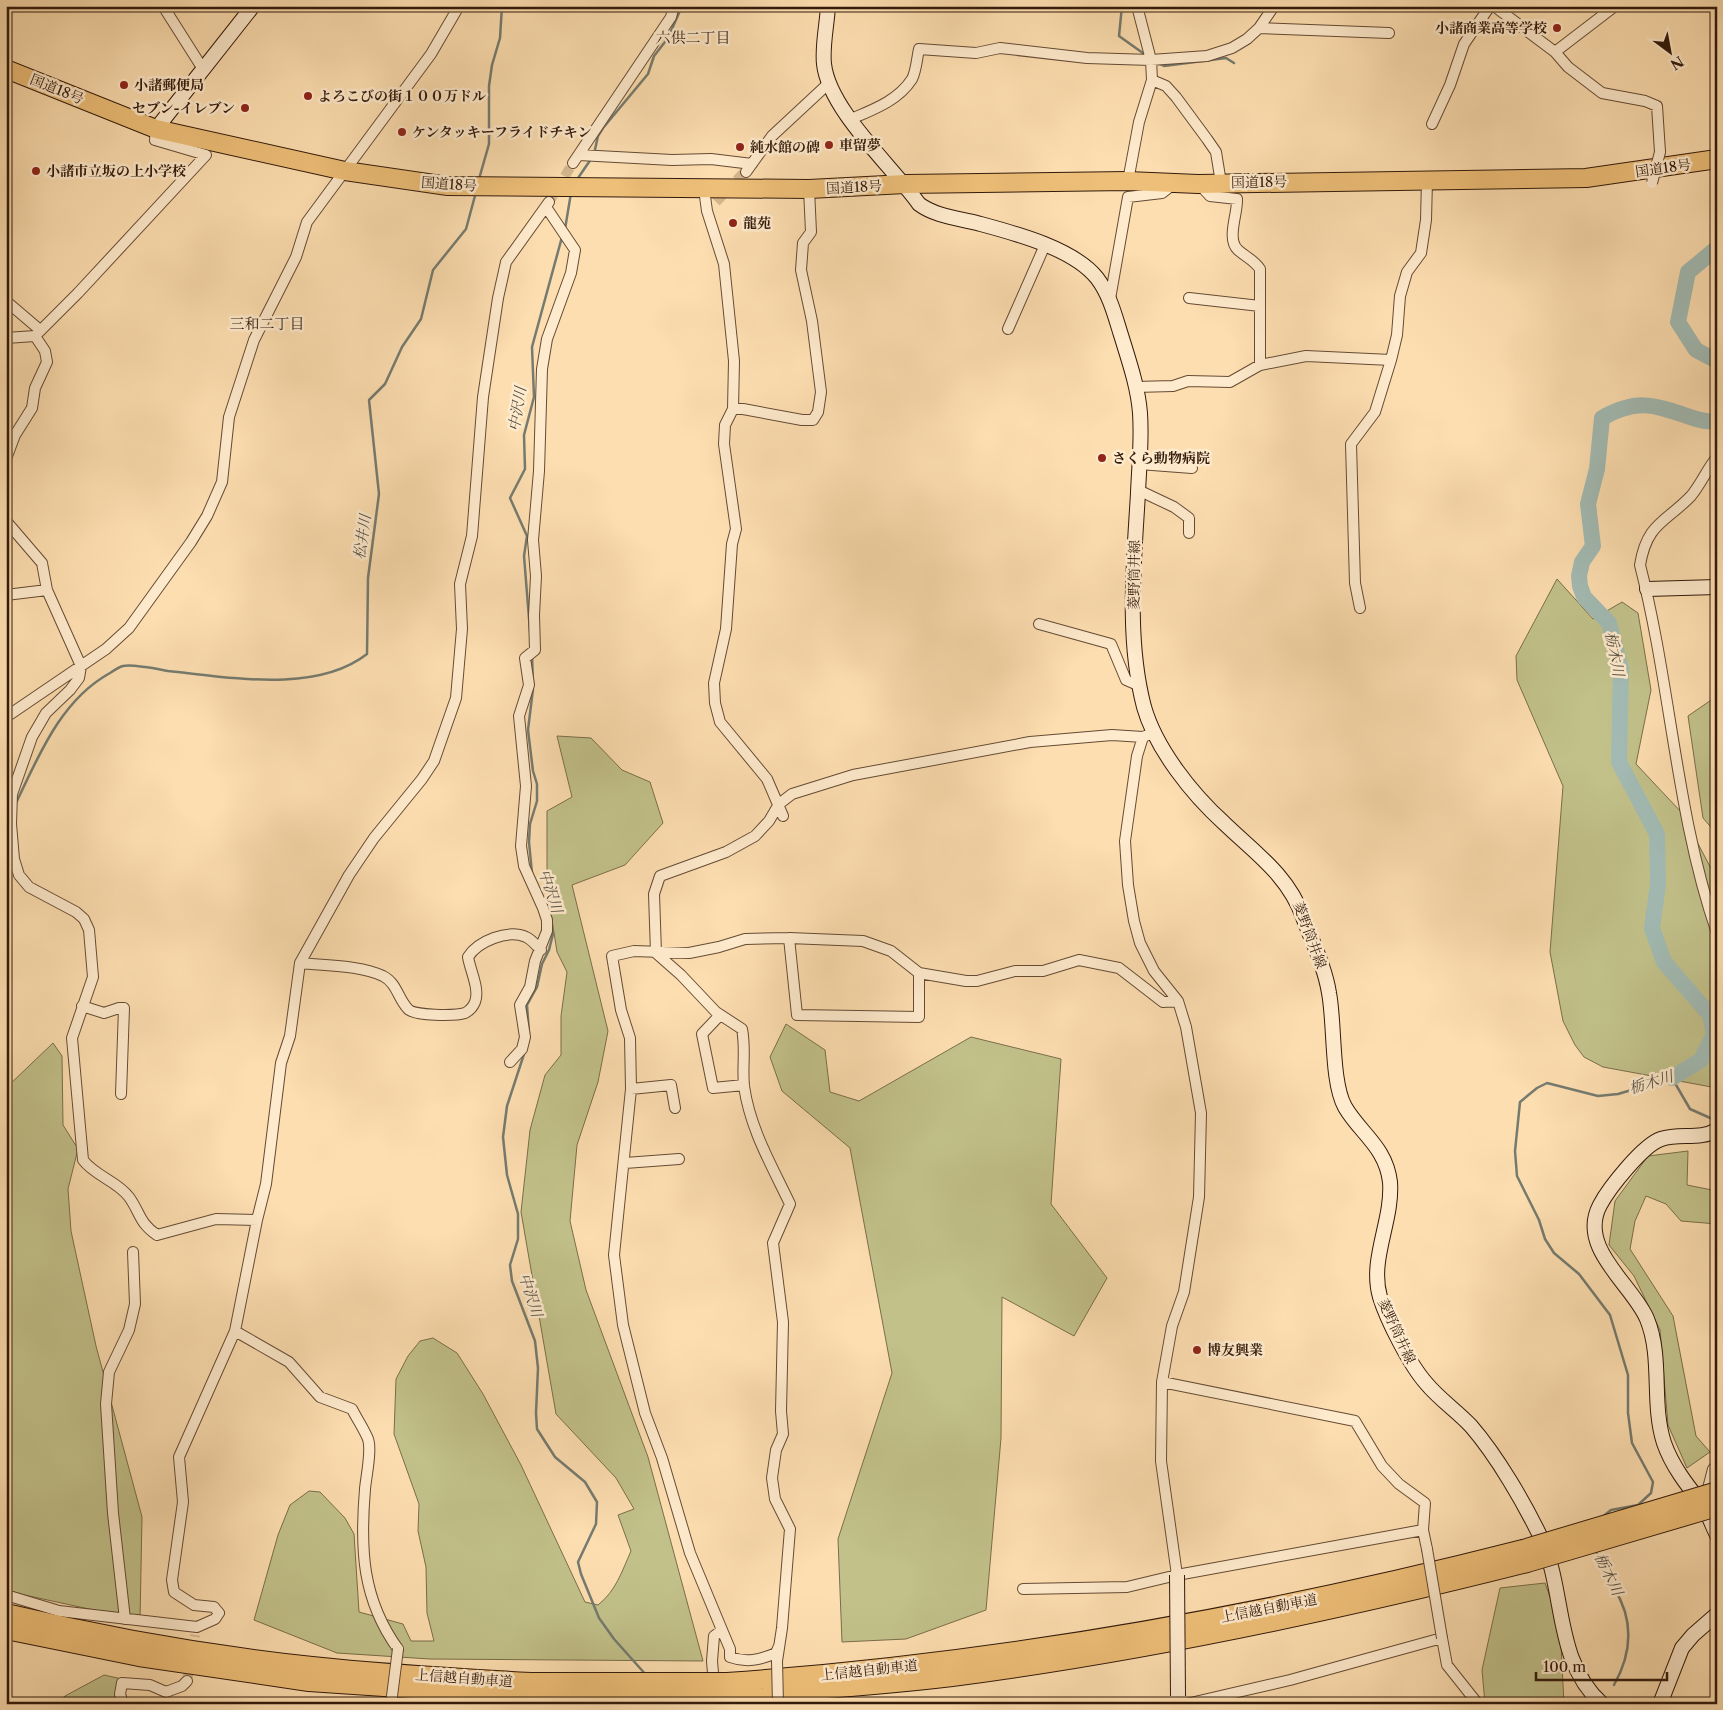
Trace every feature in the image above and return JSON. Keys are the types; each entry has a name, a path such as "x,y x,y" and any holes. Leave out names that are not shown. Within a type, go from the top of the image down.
{"highway":[{"name":"国道18号","path":"6,69 156,129 345,170 448,186 809,189 905,184 1128,181 1198,184 1586,178 1717,159"},
{"name":"上信越自動車道","path":"1525,1556 1717,1491"},
{"name":"上信越自動車道","path":"6,1630 139,1657 290,1679 407,1690 532,1690 724,1694 1107,1638 1525,1556 1710,1506"},
{"name":"上信越自動車道","path":"6,1613 142,1641 225,1655 532,1690"}],"main road":[{"path":"156,129 253,6"},
{"name":"菱野筒井線","path":"828,6 824,64 829,83 850,119 890,169 905,184 918,204 928,211 982,224 1045,245 1082,263 1098,279 1110,299 1140,409 1133,621 1140,686 1148,735 1164,750 1210,810 1266,860 1284,879 1296,896 1328,986 1334,1024 1337,1080 1340,1093 1346,1108 1362,1126 1383,1159 1390,1182 1389,1199 1377,1268 1380,1296 1411,1364 1429,1387 1472,1428 1532,1518 1547,1552 1566,1642 1574,1668 1582,1682 1602,1704"},
{"path":"1646,589 1717,587"},
{"path":"1717,1130 1708,1135 1662,1139 1648,1147 1615,1185 1600,1206 1596,1217 1598,1244 1608,1265 1625,1285 1647,1318 1656,1359 1660,1422 1664,1443 1688,1488 1710,1506 1717,1535"},
{"path":"1177,1575 1181,1701"},
{"path":"1660,1704 1682,1648 1717,1614"}],"street":[{"path":"163,6 203,69"},
{"path":"6,717 106,649 129,628 177,563 207,516 222,482 229,417 254,340 296,256 307,222 431,54 459,6"},
{"path":"674,6 671,17 580,158 711,159 749,168 772,136 829,83"},
{"path":"1128,181 1139,122 1152,80 1150,60 1137,6"},
{"path":"850,119 880,107 900,92 913,78 919,49 976,53 1000,48 1087,58 1150,60 1206,56 1232,48 1259,28 1274,6"},
{"path":"1432,124 1450,86 1464,44 1492,6 1555,52 1568,67 1602,93 1645,101 1656,106 1660,152 1652,183"},
{"path":"1555,52 1615,6"},
{"path":"1259,28 1389,34"},
{"path":"1152,80 1166,86 1207,138 1216,152 1221,183"},
{"path":"6,338 38,333 78,294 206,155 155,140 156,129"},
{"path":"1360,608 1356,583 1355,525 1350,450 1351,444 1375,412 1391,360 1397,335 1400,296 1407,272 1420,253 1426,220 1427,180"},
{"path":"1110,299 1128,197 1162,193 1175,183"},
{"path":"1198,184 1210,196 1237,199 1234,243 1238,250 1254,261 1260,269 1260,365"},
{"path":"704,189 706,211 724,264 734,361 733,409 725,425 724,444 736,528 732,544 726,629 714,683 715,703 720,722 767,779 783,816"},
{"path":"733,409 743,409 802,420 813,420 818,412 821,392 812,320 801,270 803,243 811,232 809,189"},
{"path":"706,211 716,202"},
{"path":"6,1595 59,1611 125,1619 182,1623 196,1631 215,1620 219,1614 214,1606 194,1605 174,1592 172,1580 183,1502 179,1457 235,1331 266,1184 281,1063 290,1036 300,963 349,875 369,846 422,779 434,760 456,698 462,629 460,584 472,536 483,397 498,298 506,262 547,205 575,250 570,273 547,339 542,369 533,540 536,576 535,650 525,658 529,684 519,716 526,786 521,846 527,876 547,920 548,931 535,961 530,987 520,1005 525,1037 522,1048 510,1062"},
{"path":"1008,329 1045,245"},
{"path":"1189,298 1260,306"},
{"path":"6,301 38,333 47,362 35,388 32,408 15,435 6,459"},
{"path":"1135,388 1173,386 1188,381 1230,382 1260,365 1306,356 1391,360"},
{"path":"1717,457 1690,496 1654,528 1644,546 1640,565 1685,806 1708,908 1717,933"},
{"path":"1139,464 1192,468"},
{"path":"1138,490 1174,507 1189,518 1189,533"},
{"path":"6,521 42,563 47,590 81,666 79,678 70,690 46,713 32,737 12,794 11,824 14,859 19,875 29,887 76,912 84,919 89,930 94,968 72,1038 83,1160 88,1167 124,1192 145,1227 157,1234 216,1219 257,1220"},
{"path":"6,595 47,590"},
{"path":"1039,624 1111,644 1126,680 1140,686"},
{"path":"778,1704 776,1661 782,1628 790,1529 775,1499 772,1478 776,1450 783,1434 781,1411 783,1322 773,1242 790,1204 753,1127 744,1085 745,1046 742,1029 720,1015 682,975 656,953 654,894 660,876 726,852 755,836 769,822 779,804 792,794 853,775 1013,745 1112,735 1148,735 1137,756 1125,841 1128,885 1140,943 1154,971 1178,1001 1186,1026 1200,1104 1201,1176 1184,1292 1172,1326 1162,1382 1162,1461 1177,1575"},
{"path":"300,963 371,972 392,982 409,1010 415,1013 448,1014 464,1013 470,1010 475,1002 474,982 468,957 480,945 495,938 515,935 527,937 541,950"},
{"path":"782,1628 776,1653 758,1661 737,1660 730,1656 730,1649 690,1553 662,1458 645,1413 623,1325 614,1254 625,1163 631,1089 630,1038 621,1010 612,956 634,951 689,953 719,948 745,939 789,938 863,941 891,952 918,972 966,981 977,981 1015,971 1043,971 1079,960 1119,968 1164,1002 1178,1001"},
{"path":"789,938 797,1014 920,1017 918,972"},
{"path":"82,1006 104,1014 124,1008 121,1094"},
{"path":"720,1015 702,1034 713,1088 744,1085"},
{"path":"631,1089 670,1085 674,1108"},
{"path":"625,1163 679,1159"},
{"path":"125,1619 113,1513 106,1404 109,1372 129,1330 135,1304 133,1252"},
{"path":"235,1331 289,1362 320,1397 352,1409 369,1441 363,1507 364,1570 369,1593 384,1629 398,1649 391,1704"},
{"path":"1162,1382 1355,1421 1382,1466 1399,1484 1425,1503 1423,1530 1447,1665 1478,1704"},
{"path":"1710,1506 1714,1469 1717,1468"},
{"path":"1023,1589 1127,1587 1177,1575 1423,1530"},
{"path":"722,1630 714,1636 712,1661 724,1694"},
{"path":"1181,1701 1290,1680 1442,1638"},
{"path":"123,1704 120,1694 122,1682 150,1685 166,1692 182,1686 187,1681"}],"shaded area":[{"path":"1557,579 1593,619 1622,602 1638,613 1651,690 1636,764 1682,813 1717,880 1717,1088 1603,1067 1584,1057 1575,1045 1563,1021 1550,952 1563,786 1517,680 1516,656"},
{"path":"1717,696 1717,834 1703,818 1688,716"},
{"path":"557,736 591,738 622,770 650,782 663,823 625,865 572,885 608,1031 598,1082 577,1145 570,1221 586,1290 648,1457 703,1661 430,1659 337,1653 254,1620 278,1535 290,1505 309,1491 320,1492 345,1518 354,1534 359,1612 403,1624 411,1641 434,1641 427,1613 426,1567 418,1531 419,1504 394,1434 396,1379 408,1356 420,1341 433,1338 457,1353 483,1394 521,1465 585,1602 598,1605 604,1599 618,1580 631,1551 618,1515 634,1509 616,1478 556,1414 521,1212 530,1130 545,1075 561,1055 561,1016 567,972 557,952 547,888 547,811 572,797"},
{"path":"786,1024 825,1050 830,1092 859,1101 971,1037 1061,1059 1051,1204 1107,1278 1074,1336 1002,1297 1001,1438 986,1610 906,1639 842,1642 838,1539 892,1373 850,1148 782,1091 770,1057"},
{"path":"53,1043 62,1056 63,1125 78,1149 68,1189 71,1231 96,1346 142,1517 140,1620 6,1591 6,1088"},
{"path":"1688,1151 1687,1185 1717,1191 1717,1224 1681,1221 1666,1204 1646,1196 1635,1221 1630,1249 1673,1316 1696,1436 1710,1452 1687,1468 1668,1425 1660,1330 1634,1276 1609,1245 1615,1201 1648,1156"},
{"path":"1545,1583 1560,1625 1564,1704 1485,1704 1482,1670 1500,1588"},
{"path":"104,1675 122,1679 128,1704 58,1704 65,1696"}],"waterway":[{"name":"松井川","path":"479,179 489,144 489,86 492,65 500,38 502,6"},
{"name":"中沢川","path":"594,154 598,136 648,74 654,56 668,38 682,6"},
{"path":"1122,6 1119,36 1147,56"},
{"path":"1158,63 1164,66 1226,58 1234,63"},
{"name":"中沢川","path":"576,181 591,159"},
{"name":"松井川","path":"16,803 43,748 65,713 93,684 121,667 139,666 244,679 297,679 323,674 346,666 367,654 368,578 379,494 369,400 385,384 402,347 421,319 433,270 466,229 476,192"},
{"name":"中沢川","path":"565,229 571,193"},
{"name":"中沢川","path":"530,631 524,556 527,536 510,498 525,469 524,435 534,397 532,347 562,237"},
{"name":"栃木川","path":"1717,248 1688,272 1678,322 1696,350 1717,361"},
{"name":"栃木川","path":"1672,1078 1701,1060 1714,1034 1710,1015 1664,962 1652,928 1658,884 1657,834 1619,762 1621,669 1609,623 1584,597 1579,576 1582,562 1593,546 1588,504 1597,469 1602,418 1625,408 1644,405 1702,420 1717,421"},
{"name":"中沢川","path":"532,656 533,683"},
{"name":"中沢川","path":"532,873 529,842 530,824 537,801 537,784 533,771 528,730 533,689"},
{"name":"中沢川","path":"529,1033 527,1005 537,987 542,964 549,950 553,934 552,927"},
{"name":"中沢川","path":"525,1051 507,1106 503,1137 507,1175 518,1214 518,1239 510,1265 512,1281 535,1341 538,1368 537,1429 555,1457 585,1482 597,1502 596,1524 578,1562 581,1574 599,1618 614,1639 647,1676"},
{"name":"栃木川","path":"1601,1518 1611,1510 1638,1505 1651,1493 1653,1482 1632,1443 1628,1413 1628,1375 1610,1315 1579,1274 1554,1253 1545,1239 1539,1220 1517,1176 1515,1151 1520,1102 1537,1088 1547,1083 1598,1096 1618,1094 1672,1078 1690,1109 1717,1121"},
{"name":"栃木川","path":"1596,1549 1600,1565 1620,1600 1628,1624 1627,1649 1620,1673 1614,1685"}],"tunnel":[{"path":"549,202 573,163"},
{"path":"716,202 751,165"},
{"path":"187,1681 195,1635"}],"place":[{"name":"小諸商業高等学校","path":"1557,28"},
{"name":"小諸郵便局","path":"124,85"},
{"name":"よろこびの街１００万ドル","path":"308,96"},
{"name":"セブン-イレブン","path":"245,108"},
{"name":"ケンタッキーフライドチキン","path":"402,132"},
{"name":"車留夢","path":"829,145"},
{"name":"純水館の碑","path":"740,147"},
{"name":"小諸市立坂の上小学校","path":"36,171"},
{"name":"龍苑","path":"733,223"},
{"name":"さくら動物病院","path":"1102,458"},
{"name":"博友興業","path":"1197,1350"}],"district":[{"name":"六供二丁目","path":"693,37"},
{"name":"三和二丁目","path":"267,323"}]}
